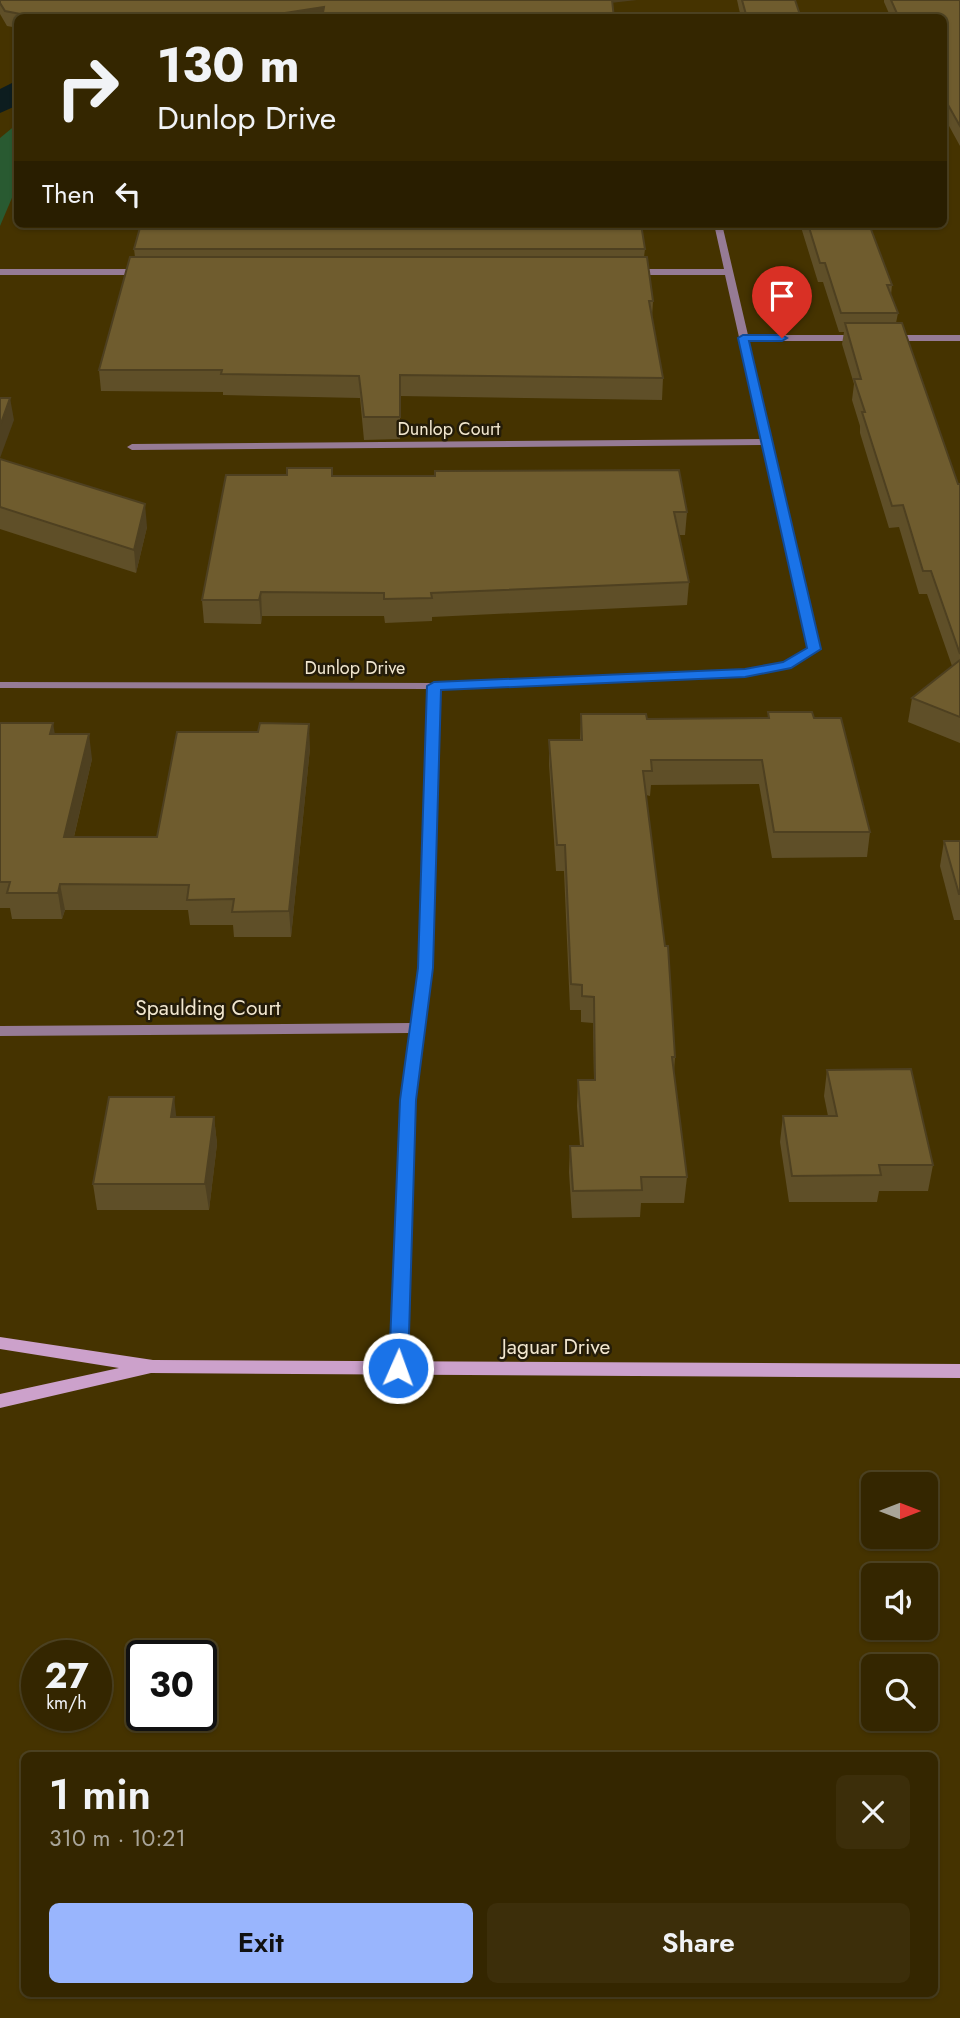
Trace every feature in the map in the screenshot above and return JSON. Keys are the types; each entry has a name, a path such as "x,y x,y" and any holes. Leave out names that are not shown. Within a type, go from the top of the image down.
{"main road":[{"name":"Jaguar Drive","path":"0,1343 153,1367 960,1371"},
{"name":"Jaguar Drive","path":"0,1401 153,1367"}],"street":[{"name":"Dunlop Drive","path":"0,685 434,686 745,673 786,666 814,649 719,228"},
{"path":"0,272 152,272"},
{"path":"624,272 729,272"},
{"path":"743,338 960,338"},
{"name":"Dunlop Court","path":"132,447 767,442"},
{"path":"398,1368 408,1100 426,968 434,686"},
{"name":"Spaulding Court","path":"0,1031 416,1028"}],"green space":[{"path":"14,126 14,193 0,226 0,138"}],"building":[{"path":"0,0 612,0 614,14 323,14 324,7 279,14 20,14 5,11"},
{"path":"742,0 795,0 800,14 746,14"},
{"path":"891,0 960,0 960,126 947,103 947,14 897,14"},
{"path":"140,228 642,228 645,249 134,249"},
{"path":"809,228 871,228 892,285 887,285 898,313 841,313 825,263 820,263"},
{"path":"130,257 647,257 653,301 649,301 663,378 400,375 400,417 364,417 359,376 221,374 222,370 99,370"},
{"path":"845,323 902,323 960,484 960,654 931,571 923,571 903,505 892,506 862,412 865,412 854,379 861,379"},
{"path":"0,398 10,398 0,426"},
{"path":"0,459 145,504 134,550 0,507"},
{"path":"287,468 332,468 332,476 435,476 435,471 679,470 687,512 674,512 689,582 431,593 432,598 384,599 384,593 261,592 259,600 202,600 226,475 287,475"},
{"path":"960,660 960,717 912,698"},
{"path":"768,712 812,712 814,718 841,718 870,832 774,832 762,760 651,760 652,771 643,771 665,946 668,946 675,1057 672,1057 687,1177 641,1177 642,1190 573,1191 570,1146 583,1146 578,1080 595,1080 594,997 582,996 582,985 571,984 565,845 557,845 549,740 582,740 581,714 646,714 647,719 769,718"},
{"path":"0,723 53,723 50,734 89,734 64,837 157,837 177,732 258,732 260,723 309,724 289,911 232,912 234,899 187,900 189,885 60,884 58,893 7,893 10,882 0,882"},
{"path":"944,841 960,841 960,894 959,894"},
{"path":"911,1069 933,1165 879,1165 881,1175 792,1176 783,1116 837,1116 827,1070"},
{"path":"109,1097 174,1097 171,1117 214,1117 205,1184 93,1184"}],"waterway":[{"path":"0,104 14,92"}],"route":[{"path":"398,1368 408,1100 426,968 434,686 745,673 786,666 814,649 743,338 782,338"}]}
